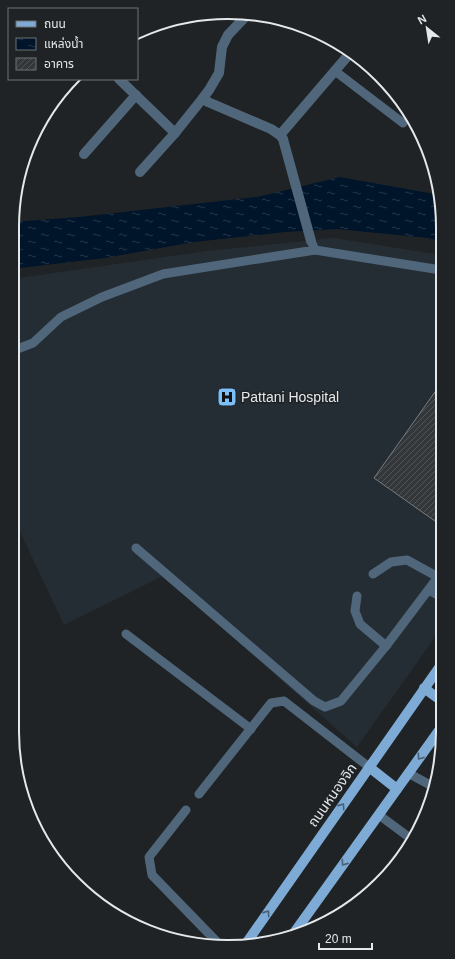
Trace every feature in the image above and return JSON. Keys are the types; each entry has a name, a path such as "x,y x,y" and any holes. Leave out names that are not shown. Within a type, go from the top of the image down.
{"main road":[{"name":"ถนนหนองจิก","path":"249,939 436,672"},
{"path":"424,688 436,697"},
{"path":"306,925 379,815 436,735"},
{"path":"369,767 397,789"}],"street":[{"path":"140,172 175,133 209,90 219,73 222,47 228,35 243,19"},
{"path":"280,135 347,57"},
{"path":"120,80 175,133"},
{"path":"84,154 136,95"},
{"path":"203,98 208,102 271,129 283,139 313,246"}],"lane":[{"path":"335,71 403,123"},
{"path":"19,348 33,343 61,317 102,297 163,274 313,246 436,269"},
{"path":"136,548 314,701 325,707 341,701 436,581"},
{"path":"373,574 391,562 407,560 436,574"},
{"path":"429,590 436,594"},
{"path":"357,596 355,611 360,624 386,646"},
{"path":"126,634 251,729"},
{"path":"199,794 272,703 284,701 369,767"},
{"path":"408,773 429,784"},
{"path":"186,810 149,856 152,875 215,940"},
{"path":"379,815 408,836"}],"shaded area":[{"name":"Pattani Hospital","path":"334,238 436,254 436,636 357,747 163,576 64,625 19,530 19,278 207,251"}],"water":[{"path":"340,177 433,194 436,214 436,240 337,229 285,232 194,242 105,258 19,268 19,222 79,217 257,197"}],"building":[{"path":"436,390 436,522 374,478"}],"place":[{"name":"Pattani Hospital","path":"227,397"}]}
